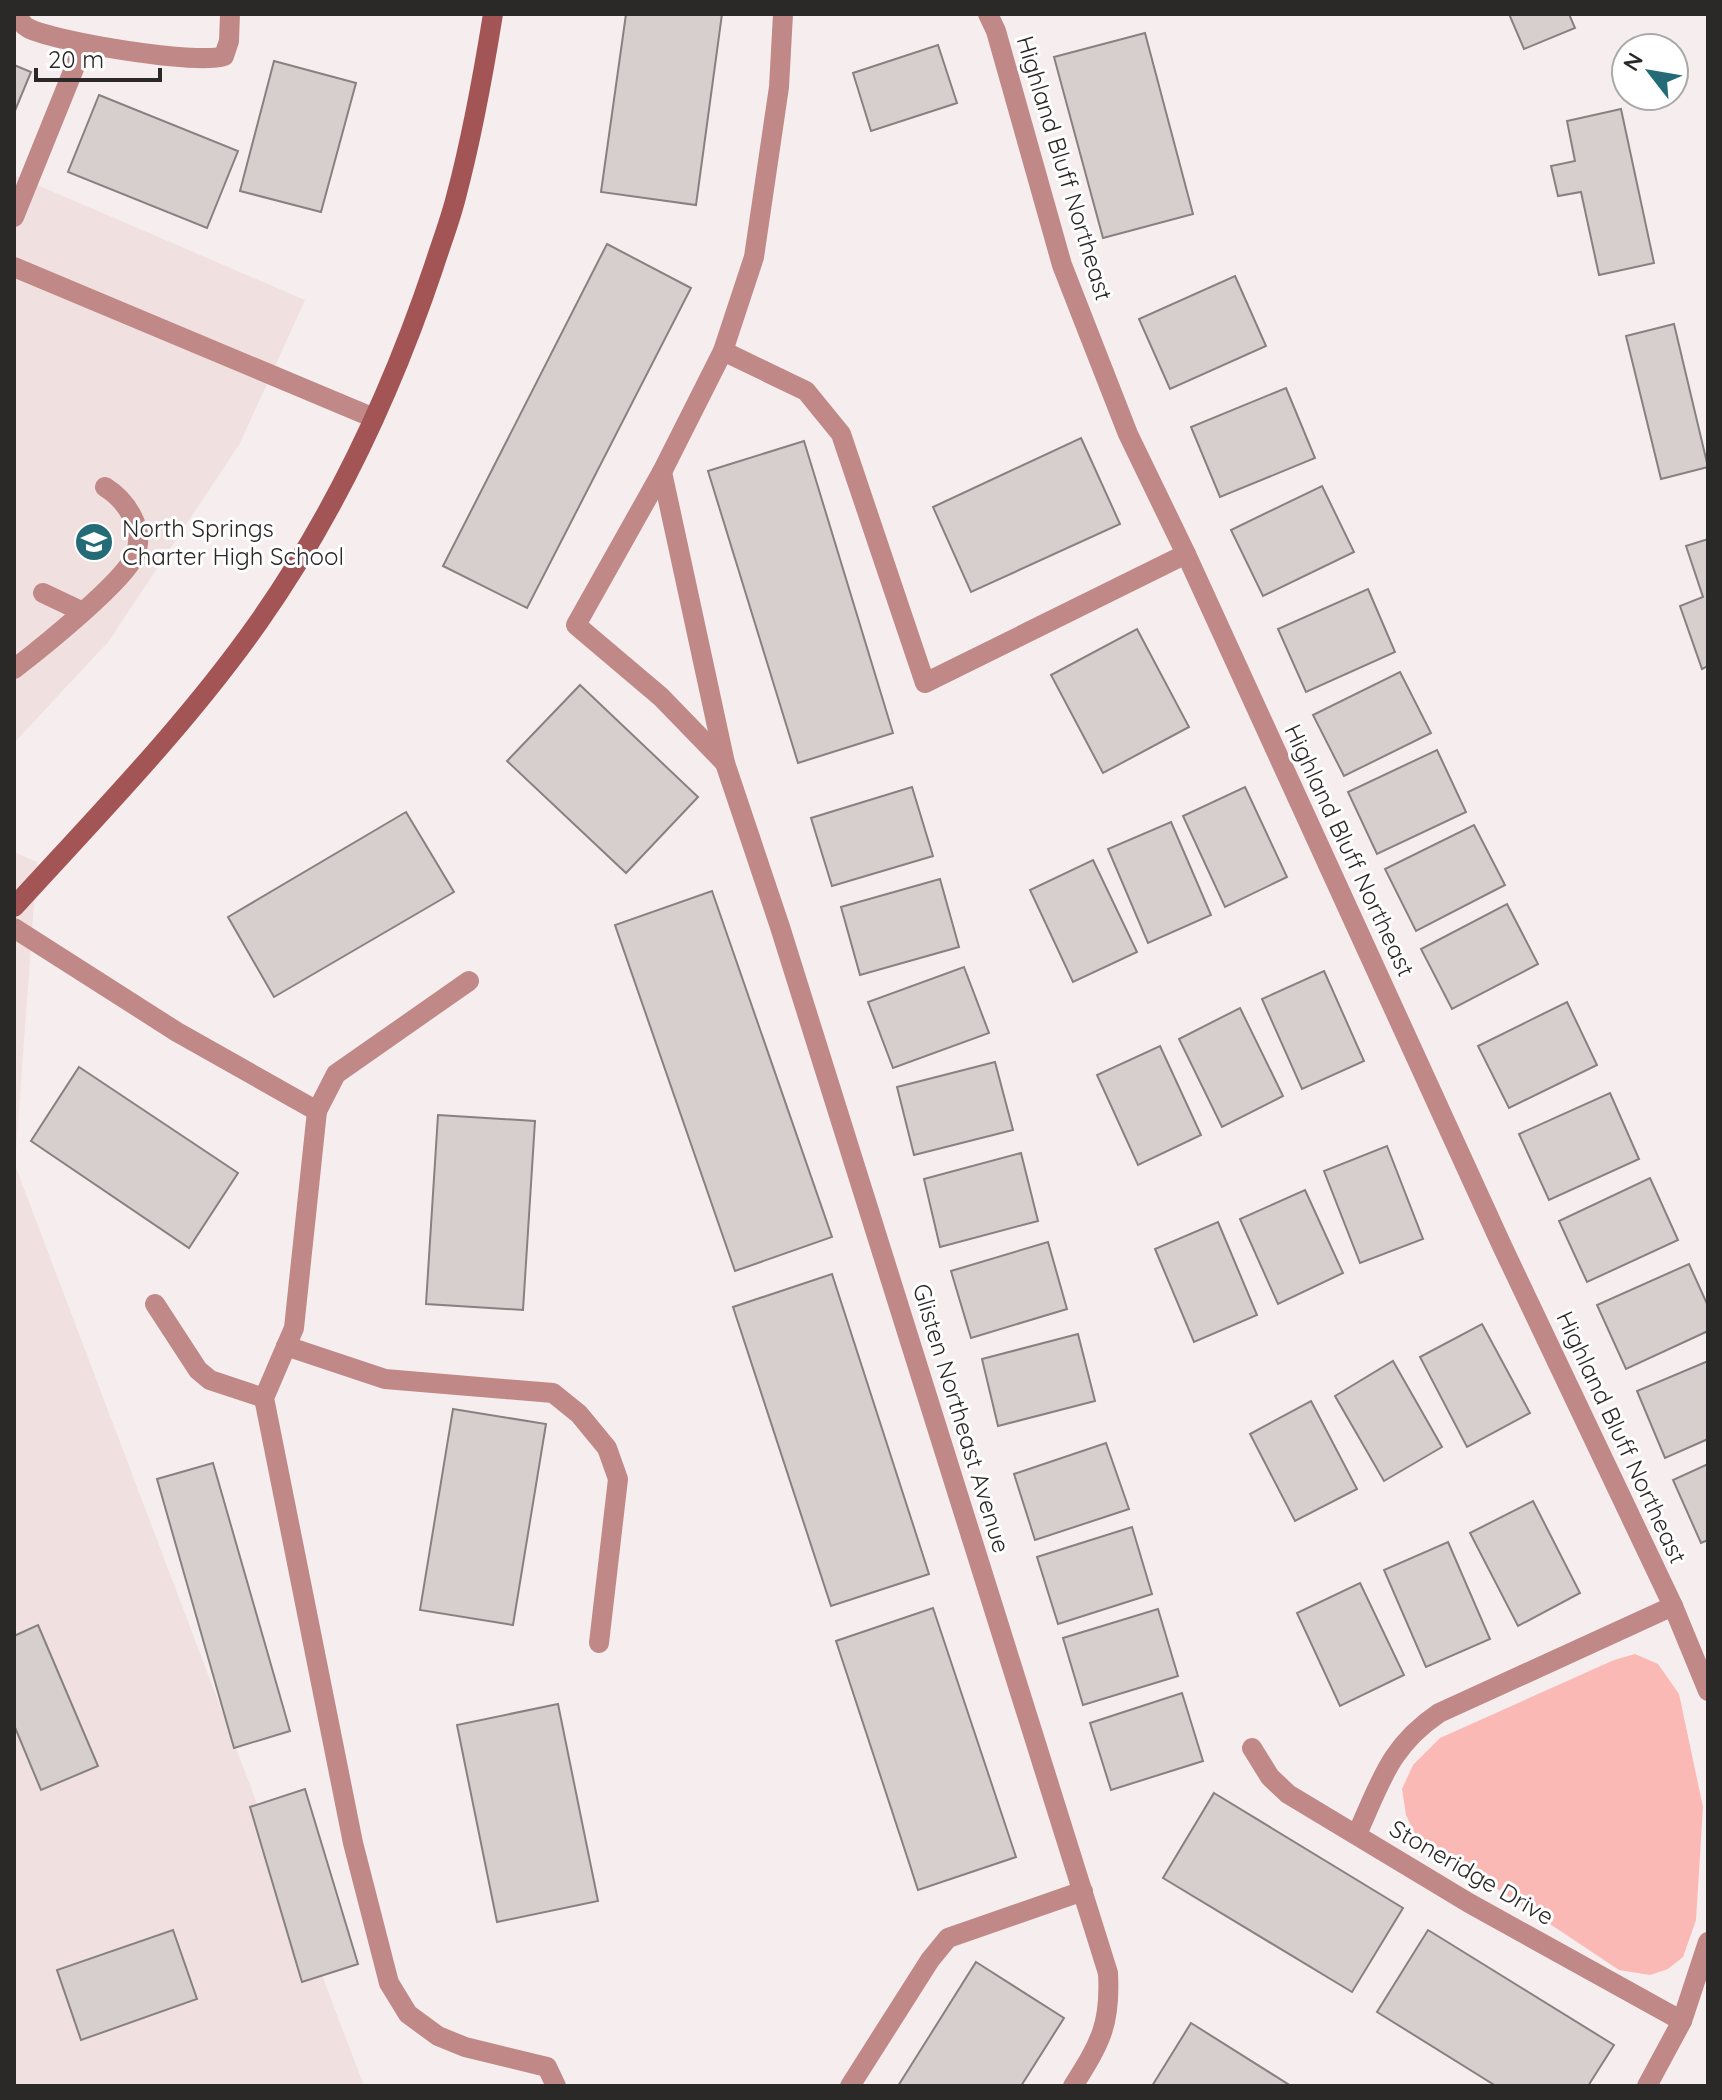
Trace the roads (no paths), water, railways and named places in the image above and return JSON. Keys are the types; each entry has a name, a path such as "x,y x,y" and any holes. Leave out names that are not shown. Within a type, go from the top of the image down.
{"street":[{"path":"17,14 21,23 30,29 84,44 202,59 224,56 228,49 230,14"},
{"path":"14,907 174,730 258,622 323,518 374,418 417,317 456,200 479,104 493,14"},
{"name":"Glisten Northeast Avenue","path":"725,763 661,697 576,625 662,472 723,351 754,257 779,87 783,14"},
{"name":"Highland Bluff Northeast","path":"988,14 996,31 1062,265 1128,434 1186,554 1503,1248 1673,1606 1708,1691"},
{"path":"14,217 84,44"},
{"path":"14,267 374,418"},
{"path":"723,351 806,391 841,434 925,683 1186,554"},
{"name":"Glisten Northeast Avenue","path":"662,472 725,763 790,957 1108,1973 1110,2004 1105,2029 1073,2086"},
{"path":"14,669 124,573 137,552 136,530 128,507 105,487"},
{"path":"43,593 81,611"},
{"path":"14,928 177,1032 317,1111"},
{"path":"469,981 336,1074 317,1111 294,1328 264,1398 353,1843 389,1983 408,2014 438,2036 465,2047 547,2067 556,2086"},
{"path":"155,1304 198,1370 210,1380 264,1398"},
{"path":"286,1346 385,1379 553,1393 579,1414 607,1448 618,1479 599,1643"},
{"path":"1357,1834 1395,1753 1416,1729 1439,1713 1673,1606"},
{"name":"Stoneridge Drive","path":"1252,1748 1270,1777 1288,1794 1469,1903 1682,2021"},
{"path":"850,2086 930,1960 948,1938 1083,1891"},
{"path":"1647,2086 1682,2021 1708,1942"}],"place":[{"name":"North Springs Charter High School","path":"94,542"}]}
